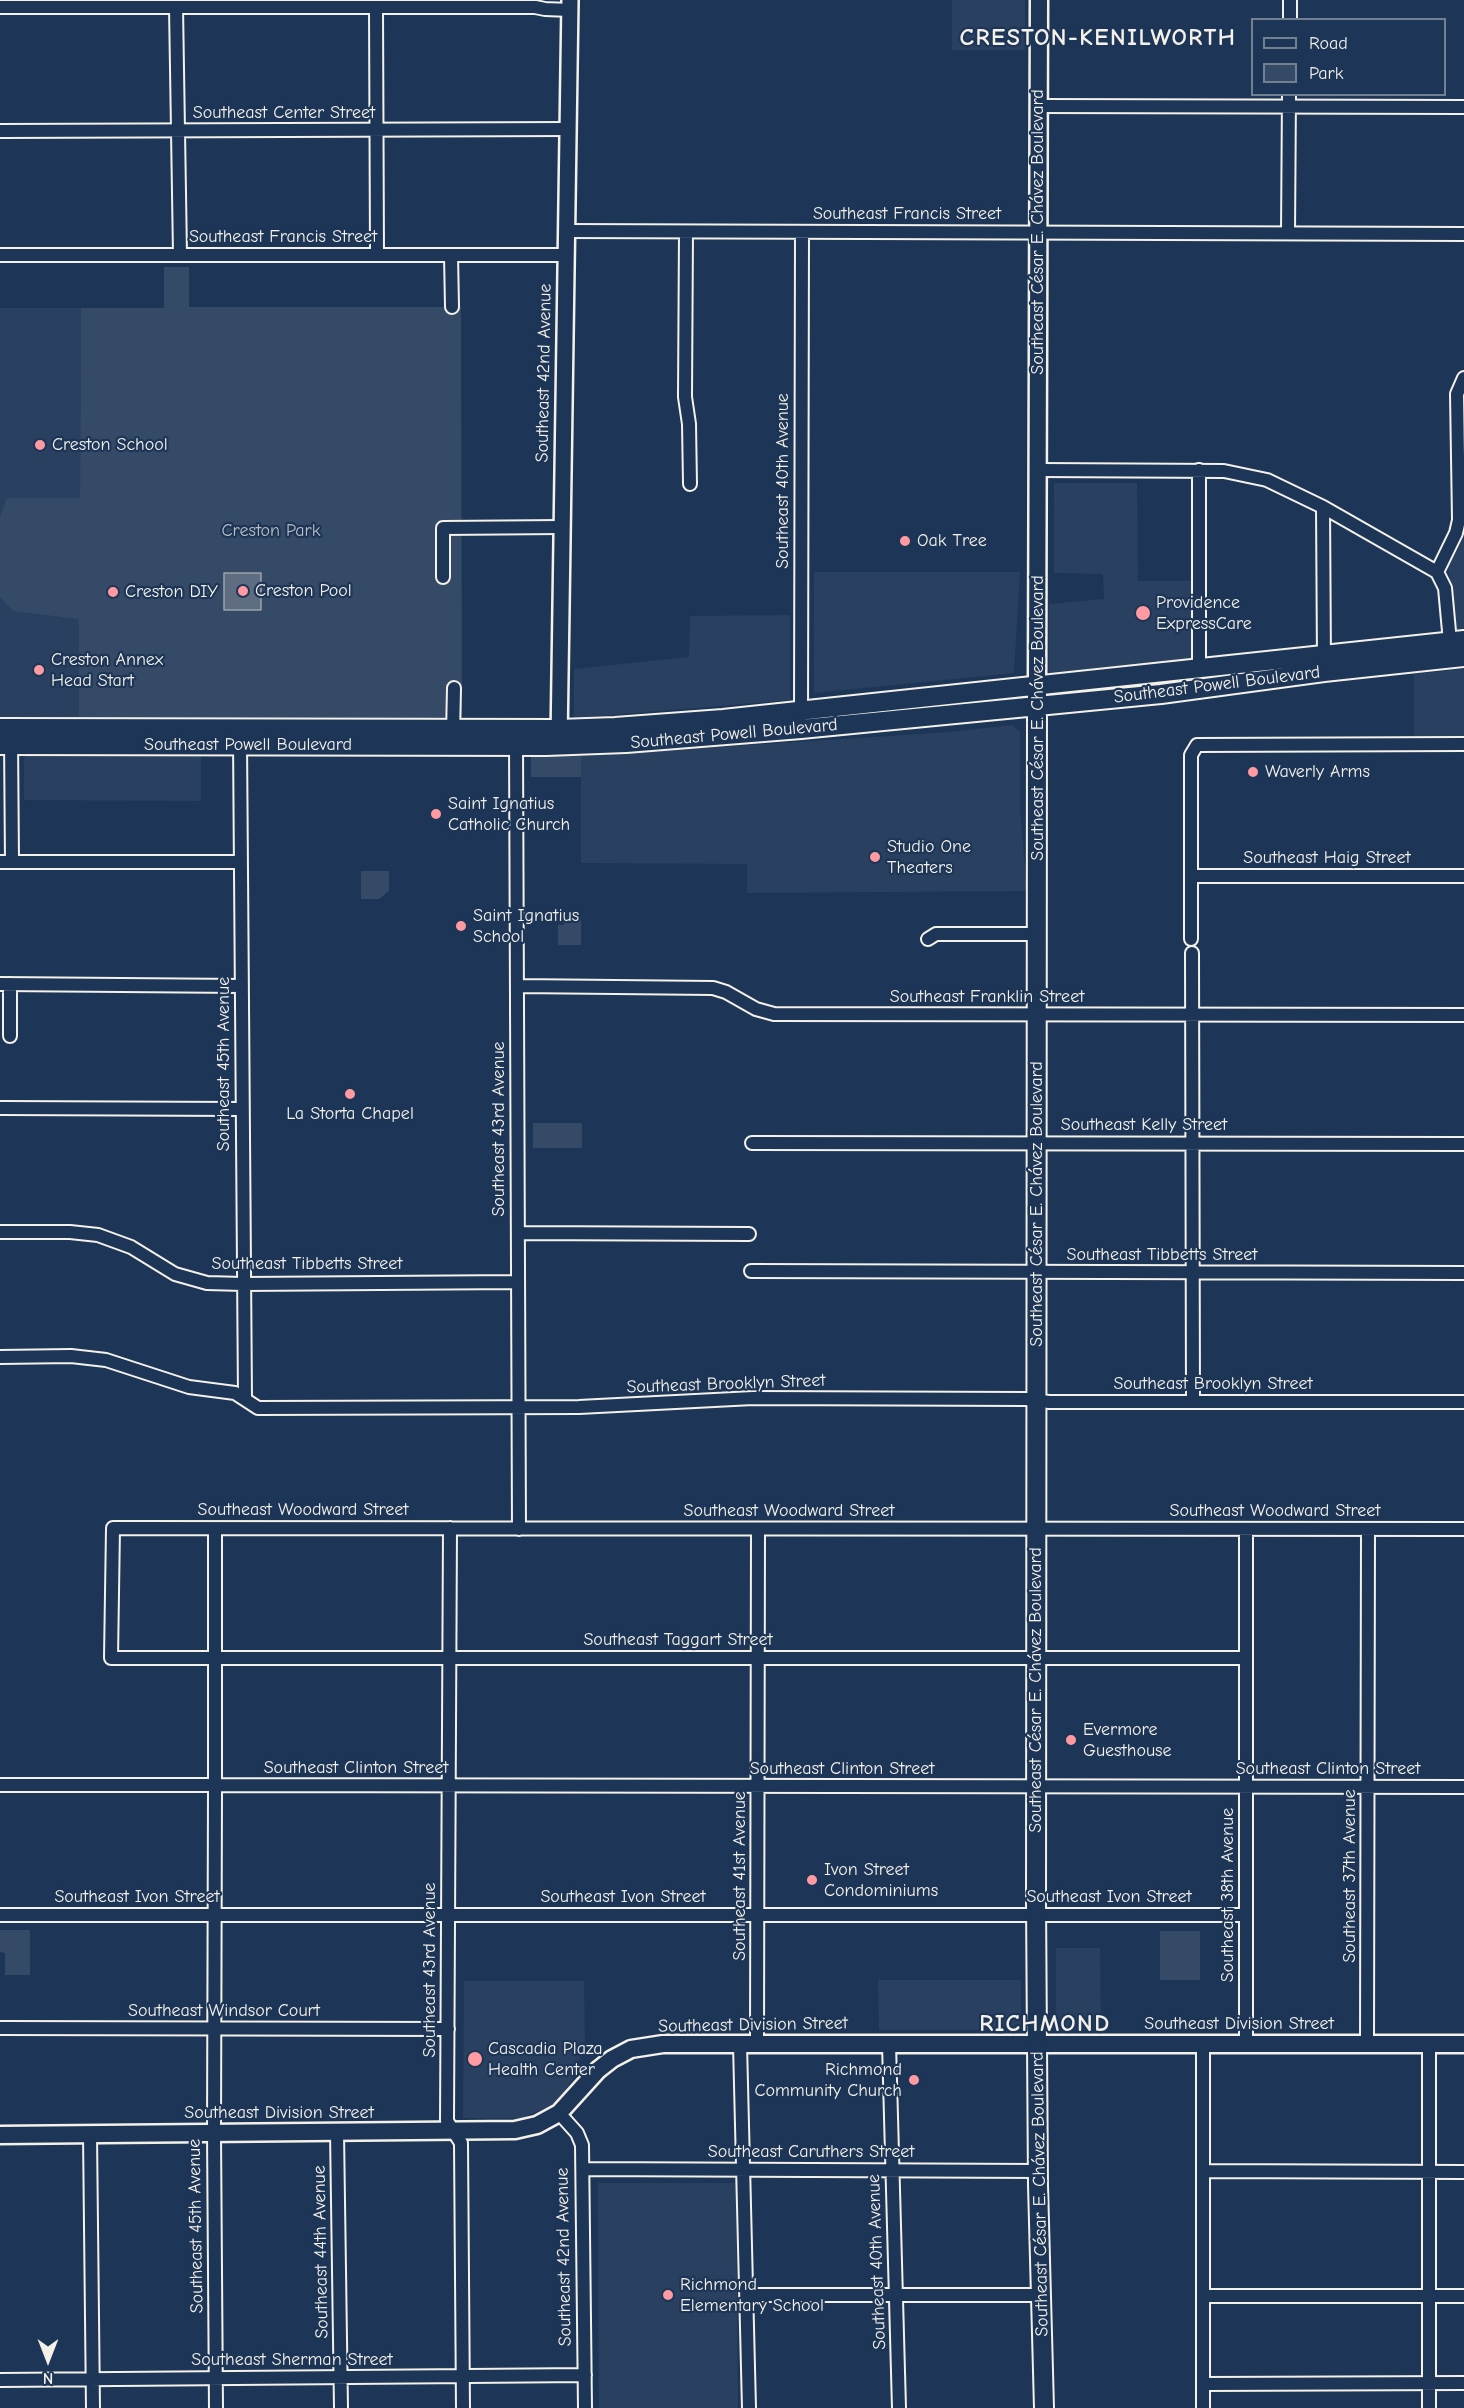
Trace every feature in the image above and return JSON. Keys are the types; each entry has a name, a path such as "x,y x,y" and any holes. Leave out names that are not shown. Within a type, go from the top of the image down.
{"main road":[{"name":"Southeast César E. Chávez Boulevard","path":"1039,0 1036,1916 1038,2170 1044,2408"},
{"name":"Southeast Powell Boulevard","path":"801,720 1037,706 1201,689 1324,663 1457,641"},
{"path":"1437,660 1457,641"},
{"name":"Southeast Powell Boulevard","path":"5,736 724,736 801,720 1037,686 1199,669 1464,657"},
{"name":"Southeast Division Street","path":"0,2135 515,2130 537,2125 559,2113 598,2070 621,2053 644,2046 663,2044 1464,2044"}],"street":[{"path":"1290,0 1290,18"},
{"path":"0,7 52,4 176,7 301,3 376,7 535,7 545,9 570,5"},
{"name":"Southeast 42nd Avenue","path":"559,737 570,5"},
{"path":"176,7 180,255"},
{"path":"376,7 377,255"},
{"path":"1288,233 1289,101"},
{"path":"1038,106 1289,101 1464,107"},
{"name":"Southeast Center Street","path":"0,131 568,129"},
{"name":"Southeast Francis Street","path":"566,231 1464,234"},
{"path":"686,232 686,397 690,484"},
{"name":"Southeast 40th Avenue","path":"801,720 802,232"},
{"name":"Southeast Francis Street","path":"0,255 566,255"},
{"path":"451,255 452,307"},
{"path":"1437,572 1456,533 1459,520 1457,394 1464,378"},
{"path":"1039,470 1199,470 1233,472 1267,480 1323,507 1437,572 1445,588 1457,641"},
{"path":"1199,470 1199,669"},
{"path":"1323,507 1324,663"},
{"path":"443,577 443,528 561,527"},
{"path":"453,737 454,688"},
{"path":"5,736 6,862 240,862"},
{"name":"Southeast 45th Avenue","path":"240,737 245,1399"},
{"name":"Southeast 43rd Avenue","path":"516,737 519,1529"},
{"path":"1191,939 1191,755 1194,747 1201,744 1464,744"},
{"name":"Southeast Haig Street","path":"1191,876 1464,876"},
{"path":"928,939 936,934 1037,934"},
{"path":"1192,953 1193,1402"},
{"path":"9,1036 5,984 242,986"},
{"name":"Southeast Franklin Street","path":"517,986 713,988 726,992 756,1009 774,1014 1464,1015"},
{"path":"0,1108 242,1109"},
{"name":"Southeast Kelly Street","path":"752,1143 1464,1144"},
{"name":"Southeast Tibbetts Street","path":"0,1232 70,1232 98,1235 130,1247 175,1274 207,1283 517,1282"},
{"path":"518,1233 749,1234"},
{"name":"Southeast Tibbetts Street","path":"751,1271 1464,1273"},
{"name":"Southeast Brooklyn Street","path":"0,1357 94,1357 119,1363 180,1385 235,1393 258,1408 579,1407 753,1398 1464,1402"},
{"name":"Southeast Woodward Street","path":"111,1658 113,1528 1464,1529"},
{"name":"Southeast 43rd Avenue","path":"450,1528 447,2121 461,2143 463,2408"},
{"name":"Southeast 45th Avenue","path":"215,1529 216,1916 213,2133 216,2408"},
{"name":"Southeast 41st Avenue","path":"749,2408 742,2170 759,1915 758,1529"},
{"name":"Southeast 38th Avenue","path":"1246,1529 1246,2044"},
{"name":"Southeast 37th Avenue","path":"1367,2044 1368,1529"},
{"name":"Southeast Taggart Street","path":"111,1658 1245,1658"},
{"name":"Southeast Clinton Street","path":"0,1785 1464,1787"},
{"name":"Southeast Ivon Street","path":"0,1915 1246,1915"},
{"name":"Southeast Windsor Court","path":"0,2028 448,2029"},
{"name":"Southeast 40th Avenue","path":"889,2044 899,2408"},
{"path":"1203,2044 1203,2408"},
{"path":"1429,2044 1429,2408"},
{"name":"Southeast 42nd Avenue","path":"559,2113 580,2138 583,2169 585,2408"},
{"name":"Southeast 44th Avenue","path":"337,2132 340,2408"},
{"path":"90,2134 93,2408"},
{"name":"Southeast Caruthers Street","path":"583,2169 1038,2170"},
{"path":"1203,2171 1464,2172"},
{"path":"747,2295 1041,2295"},
{"path":"1203,2296 1464,2296"},
{"name":"Southeast Sherman Street","path":"0,2380 585,2375"},
{"path":"1203,2384 1464,2383"}],"shaded area":[{"path":"952,0 1025,0 1025,50 952,50"},
{"name":"Creston School","path":"0,308 81,308 79,721 0,721"},
{"path":"1054,483 1137,483 1138,581 1192,581 1192,661 1049,675 1049,604 1104,599 1103,574 1054,573"},
{"path":"1464,537 1464,633 1458,634 1448,567"},
{"path":"814,572 1020,572 1014,673 814,693"},
{"name":"Creston Pool","path":"224,573 261,573 261,610 224,610"},
{"path":"790,615 790,700 574,718 574,669 689,657 690,616"},
{"path":"1464,669 1464,736 1414,736 1414,674"},
{"path":"1012,725 1020,732 1020,809 1027,891 747,893 747,864 581,863 581,756 950,732"},
{"path":"201,753 201,801 24,800 24,758 28,754"},
{"path":"1056,1948 1100,1948 1101,2030 1063,2030 1056,2026"},
{"path":"878,1980 1021,1980 1021,2030 879,2030"},
{"path":"464,1981 584,1981 585,2045 572,2080 562,2096 550,2106 522,2118 463,2118"},
{"name":"Richmond Elementary School","path":"598,2183 736,2183 738,2408 599,2408"}],"green space":[{"name":"Creston Park","path":"164,267 189,267 189,307 461,307 462,717 330,721 79,721 79,619 13,611 0,597 0,517 7,498 80,498 81,308 164,308"},
{"path":"531,756 581,756 581,777 531,777"},
{"path":"361,871 389,871 389,891 379,899 361,899"},
{"path":"564,918 581,918 581,945 558,945 558,925 564,925"},
{"path":"533,1123 582,1123 582,1148 533,1148"},
{"path":"0,1930 30,1930 30,1975 5,1975 5,1953 0,1952"},
{"path":"1160,1931 1200,1931 1200,1980 1160,1980"}],"place":[{"name":"Creston School","path":"40,445"},
{"name":"Oak Tree","path":"905,541"},
{"name":"Creston Pool","path":"243,591"},
{"name":"Creston DIY","path":"113,592"},
{"name":"Providence ExpressCare","path":"1143,613"},
{"name":"Creston Annex Head Start","path":"39,670"},
{"name":"Waverly Arms","path":"1253,772"},
{"name":"Saint Ignatius Catholic Church","path":"436,814"},
{"name":"Studio One Theaters","path":"875,857"},
{"name":"Saint Ignatius School","path":"461,926"},
{"name":"La Storta Chapel","path":"350,1094"},
{"name":"Evermore Guesthouse","path":"1071,1740"},
{"name":"Ivon Street Condominiums","path":"812,1880"},
{"name":"Cascadia Plaza Health Center","path":"475,2059"},
{"name":"Richmond Community Church","path":"914,2080"},
{"name":"Richmond Elementary School","path":"668,2295"}],"district":[{"name":"CRESTON-KENILWORTH","path":"1098,38"},
{"name":"RICHMOND","path":"1045,2024"}]}
